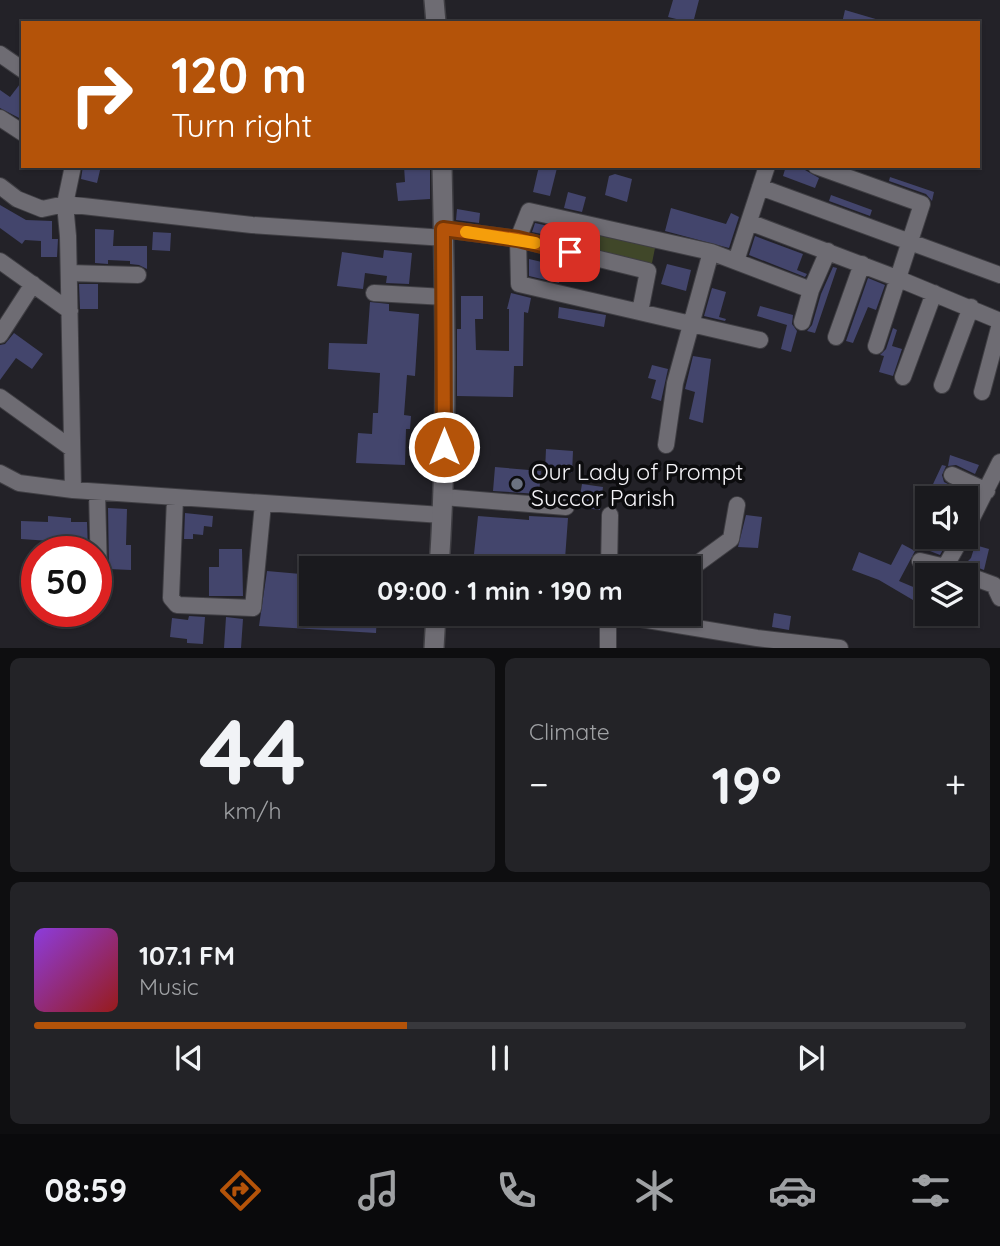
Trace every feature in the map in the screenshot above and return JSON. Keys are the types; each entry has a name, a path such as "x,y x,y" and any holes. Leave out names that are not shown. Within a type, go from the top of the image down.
{"main road":[{"path":"434,0 436,21"},
{"path":"440,556 443,506 442,168"},
{"path":"434,648 435,626"}],"street":[{"path":"0,54 21,68"},
{"path":"0,118 21,132"},
{"path":"72,168 65,204 73,490"},
{"path":"736,261 766,168"},
{"path":"826,168 922,204 876,346"},
{"path":"0,186 17,198 42,209 65,204 252,225 444,233 518,239 648,271 640,312"},
{"path":"760,187 1000,275"},
{"path":"760,340 519,284 518,239 529,211 711,252 811,290"},
{"path":"748,222 971,307 1000,322 982,391"},
{"path":"802,322 811,290 828,251"},
{"path":"666,446 675,383 711,252"},
{"path":"0,261 70,311"},
{"path":"836,337 862,264"},
{"path":"69,273 138,275"},
{"path":"0,335 33,284"},
{"path":"374,293 444,297"},
{"path":"903,377 934,293"},
{"path":"942,385 971,307"},
{"path":"0,397 71,448"},
{"path":"978,508 1000,462"},
{"path":"0,473 19,482 73,490 263,504 566,508"},
{"path":"952,475 987,491"},
{"path":"97,492 98,536"},
{"path":"175,498 171,598 177,606 253,608 263,504"},
{"path":"701,561 731,539 737,505"},
{"path":"609,556 610,515"},
{"path":"920,561 929,563"},
{"path":"978,579 994,585 1000,598"},
{"path":"608,648 613,626"},
{"path":"671,626 756,643 840,648"}],"green space":[{"path":"588,233 655,248 650,273 583,258"}],"building":[{"path":"673,0 699,0 694,21 668,17"},
{"path":"845,10 879,20 879,21 842,21"},
{"path":"21,83 21,119 0,108 0,90 10,97"},
{"path":"83,168 101,168 97,183 81,179"},
{"path":"404,168 430,168 430,199 398,201 396,183 405,182"},
{"path":"539,168 557,168 550,196 533,192"},
{"path":"785,168 802,168 819,178 815,188 783,176"},
{"path":"615,174 632,179 627,202 605,195 609,176"},
{"path":"890,177 934,192 932,201 926,194 889,181"},
{"path":"568,192 586,197 582,212 564,208"},
{"path":"831,195 872,210 870,216 829,201"},
{"path":"0,205 26,220 52,221 52,239 58,239 57,257 41,257 41,241 25,240 22,244 0,228"},
{"path":"671,208 726,224 731,213 739,217 729,248 665,231"},
{"path":"457,209 480,213 479,223 456,220"},
{"path":"535,223 557,228 556,237 532,232"},
{"path":"95,229 114,230 113,246 147,246 147,269 130,264 130,261 108,260 108,264 95,263"},
{"path":"153,232 171,233 170,251 152,250"},
{"path":"755,236 803,254 797,270 807,274 805,277 749,255"},
{"path":"384,250 412,253 409,284 386,283 387,276 365,273 363,289 337,286 342,252 383,258"},
{"path":"529,259 563,267 559,283 529,276"},
{"path":"667,264 691,270 686,291 661,284"},
{"path":"833,267 837,268 815,333 807,331 812,325"},
{"path":"868,278 885,285 876,310 868,307 853,343 846,341"},
{"path":"79,284 98,284 98,309 80,309"},
{"path":"712,288 726,292 719,317 726,319 725,321 704,316"},
{"path":"511,293 531,298 528,313 524,312 523,366 514,366 513,397 457,396 457,329 461,329 461,296 483,296 483,319 475,319 476,350 509,351 507,309"},
{"path":"370,302 389,304 389,311 419,314 415,376 407,375 404,415 411,416 410,429 406,429 405,465 356,463 358,433 372,434 373,413 378,413 380,373 328,369 329,343 367,344"},
{"path":"760,306 793,315 792,324 797,331 791,352 781,349 787,325 757,316"},
{"path":"559,307 606,315 604,327 558,318"},
{"path":"893,328 897,330 892,346 902,349 893,376 879,372 884,356 880,355 886,349"},
{"path":"14,333 43,354 32,369 16,358 0,380 0,345 5,344"},
{"path":"693,356 711,359 703,423 689,419 695,392 685,389"},
{"path":"652,365 668,369 661,401 651,398 656,380 648,378"},
{"path":"546,449 573,451 572,473 545,471"},
{"path":"950,455 979,465 975,474 956,465 948,466"},
{"path":"942,465 946,466 942,475 944,482 952,486 932,486"},
{"name":"Our Lady of Prompt Succor Parish","path":"495,467 541,471 539,494 493,491"},
{"path":"582,484 603,487 600,510 578,507"},
{"path":"108,508 127,509 126,545 131,545 131,570 112,569 112,536 108,536"},
{"path":"185,513 213,516 212,527 204,526 203,535 193,534 193,539 184,539"},
{"path":"746,515 762,517 758,548 738,547"},
{"path":"48,516 71,518 71,522 87,522 87,536 21,536 21,521 48,522"},
{"path":"478,516 529,520 529,516 568,518 565,556 474,554"},
{"path":"902,544 915,551 899,581 915,588 913,600 879,580 852,570 859,552 891,565"},
{"path":"978,546 989,549 984,570 978,568 978,563 966,563"},
{"path":"219,549 242,549 243,596 209,596 209,567 219,567"},
{"path":"925,549 943,549 940,555"},
{"path":"267,571 299,574 299,626 376,626 376,633 259,626"},
{"path":"774,613 791,616 789,630 772,627"},
{"path":"189,616 205,617 203,644 187,643 187,639 170,637 172,618 188,620"},
{"path":"226,617 243,619 241,648 224,648"}],"slow traffic":[{"path":"466,232 535,243"}],"place":[{"name":"Our Lady of Prompt Succor Parish","path":"517,484"}],"route":[{"path":"444,447 443,229 518,239 570,252"}]}
